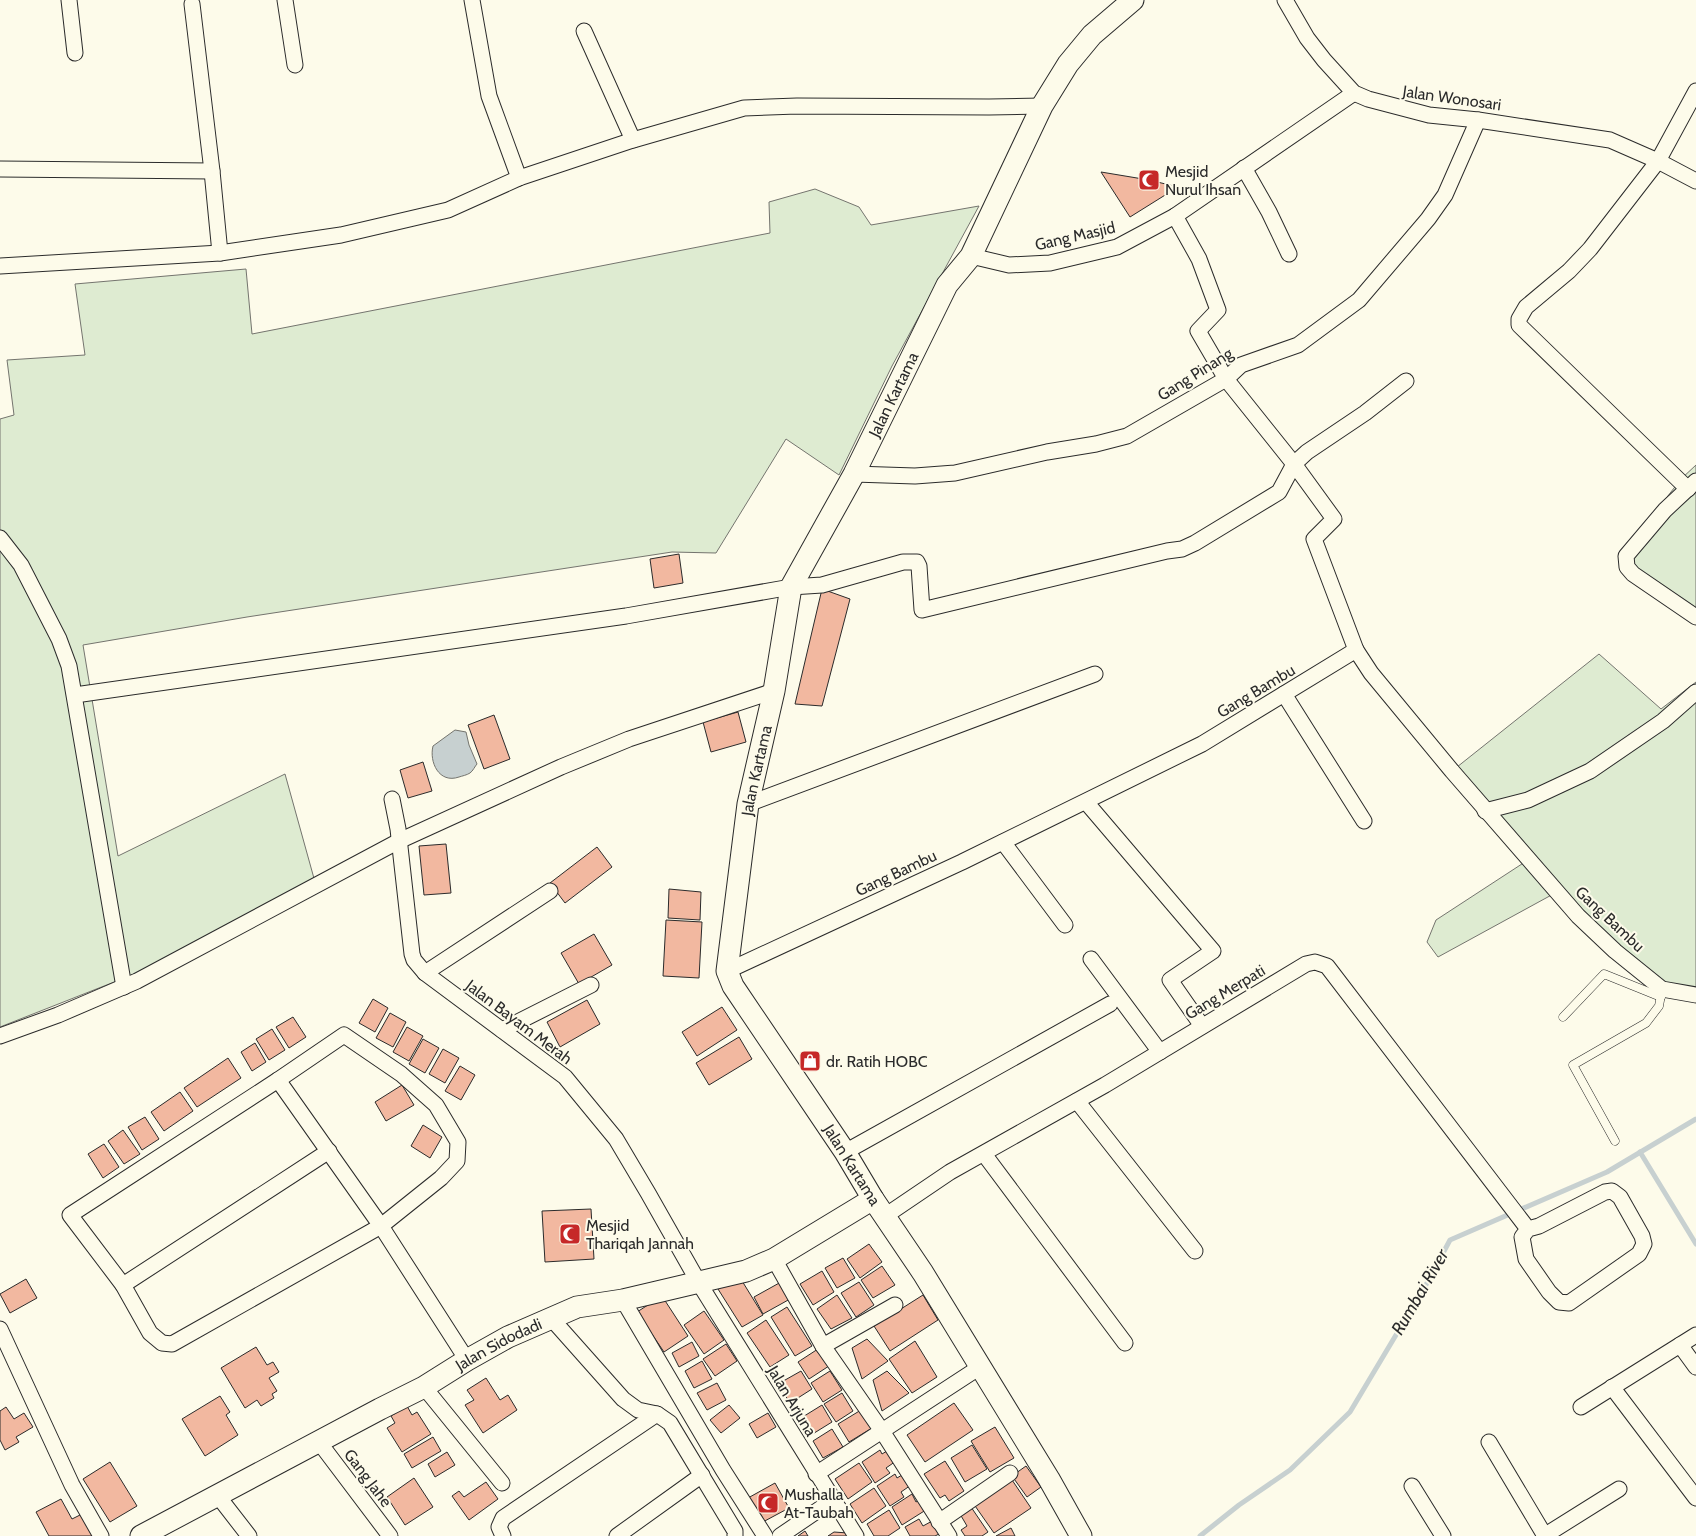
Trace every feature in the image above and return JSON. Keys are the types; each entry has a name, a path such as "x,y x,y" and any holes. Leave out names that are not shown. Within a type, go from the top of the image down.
{"main road":[{"name":"Jalan Kartama","path":"1081,1536 923,1273 873,1199 845,1152 733,986 726,971 748,804 774,691 791,587 854,474 947,285 971,256 1042,106 1068,64 1092,35 1133,0"},
{"name":"Jalan Sidodadi","path":"141,1536 424,1387 508,1337 577,1308 623,1300 746,1271 774,1259 873,1199"}],"street":[{"path":"69,0 75,53"},
{"path":"285,0 294,66"},
{"path":"472,0 489,96 519,178"},
{"name":"Jalan Wonosari","path":"1285,0 1307,38 1354,93 1391,106 1429,115 1478,120 1610,140 1658,161 1696,181"},
{"path":"192,4 220,253"},
{"path":"584,32 633,140"},
{"path":"1696,91 1658,161 1590,249 1568,271 1526,307 1519,319 1519,325 1692,485 1665,510 1626,556 1627,567 1633,574 1696,617"},
{"name":"Gang Masjid","path":"971,256 1009,265 1050,263 1117,247 1174,216 1354,93"},
{"path":"0,266 220,253 341,234 448,210 519,178 633,140 744,108 797,106 1042,106"},
{"name":"Gang Pinang","path":"854,474 915,476 955,473 1127,436 1226,379 1241,365 1298,344 1359,300 1428,219 1445,195 1478,120"},
{"path":"1244,168 1269,212 1289,254"},
{"path":"0,169 212,171"},
{"path":"1174,216 1199,259 1218,310 1198,331 1226,379 1294,464 1334,520 1314,540 1356,650"},
{"path":"75,695 626,616 791,587 822,585 903,562 917,562 919,566 922,610 1182,549 1279,492 1294,464 1307,452 1365,413 1406,381"},
{"path":"0,538 21,565 59,639 69,666 124,987"},
{"name":"Gang Bambu","path":"726,971 1003,842 1202,744 1356,650 1371,673 1485,811 1578,916 1662,993 1696,995"},
{"path":"748,804 1095,674"},
{"path":"0,1036 58,1015 124,987 399,841 561,767 620,742 774,691"},
{"path":"1485,811 1528,800 1590,771 1663,720 1696,692"},
{"path":"1284,694 1364,820"},
{"name":"Jalan Bayam Merah","path":"392,799 414,960 425,973 565,1077 616,1139 699,1283"},
{"path":"1086,802 1213,951 1170,980 1202,1026"},
{"path":"1003,842 1065,924"},
{"path":"425,973 550,891"},
{"path":"1091,959 1160,1052"},
{"name":"Gang Merpati","path":"885,1216 950,1172 1077,1101 1306,964 1315,962 1327,966 1525,1224"},
{"path":"502,1030 591,985"},
{"path":"845,1152 1110,1004"},
{"path":"344,1035 401,1074 436,1106 458,1142 457,1161 441,1178 381,1226 172,1344 162,1343 150,1332 123,1285 70,1215 344,1035"},
{"path":"278,1080 381,1226 467,1360"},
{"path":"1077,1101 1195,1251"},
{"path":"123,1285 329,1151"},
{"path":"984,1154 1125,1343"},
{"path":"1612,1191 1620,1197 1642,1236 1644,1244 1639,1254 1569,1303 1559,1302 1549,1292 1526,1260 1522,1237 1525,1224 1539,1226 1605,1192 1612,1191"},
{"path":"774,1259 823,1346 882,1431 949,1536"},
{"name":"Jalan Arjuna","path":"699,1283 856,1536"},
{"path":"623,1300 723,1470 765,1536"},
{"path":"823,1346 895,1305"},
{"path":"551,1318 623,1399 638,1410 657,1414 670,1423 735,1531 735,1536"},
{"path":"0,1329 72,1485 102,1536"},
{"path":"1581,1407 1696,1335"},
{"path":"1680,1345 1696,1368"},
{"path":"816,1474 980,1367"},
{"path":"424,1387 502,1483"},
{"path":"1612,1387 1696,1498"},
{"path":"503,1536 498,1527 503,1518 657,1414"},
{"name":"Gang Jahe","path":"319,1442 390,1536"},
{"path":"1489,1442 1545,1536 1620,1489"},
{"path":"940,1522 1010,1473"},
{"path":"617,1536 702,1475"},
{"path":"1412,1486 1443,1536"},
{"path":"218,1496 249,1536"},
{"path":"780,1536 833,1500"}],"lane":[{"path":"1563,1017 1604,974 1662,993 1659,1006 1646,1023 1573,1065 1615,1141"}],"green space":[{"path":"815,189 859,207 871,225 979,206 892,366 839,475 786,439 716,553 672,552 247,617 83,645 118,856 285,774 315,882 137,973 0,1027 0,419 14,415 7,360 85,355 75,284 246,269 252,334 770,233 769,202"},
{"path":"1696,465 1696,619 1679,609 1623,554 1681,479"},
{"path":"1599,654 1661,709 1696,682 1696,995 1662,989 1557,892 1438,957 1427,942 1436,920 1528,860 1452,771"}],"shaded area":[{"path":"455,730 466,732 477,764 469,774 452,778 446,777 437,770 434,765 432,752 433,746"}],"building":[{"path":"1101,172 1149,180 1178,187 1130,217"},
{"path":"679,554 683,583 654,588 650,559"},
{"path":"822,589 850,599 822,706 795,704"},
{"path":"738,712 746,742 711,752 703,722"},
{"path":"494,715 510,759 484,769 468,725"},
{"path":"423,762 432,791 408,798 400,770"},
{"path":"446,844 451,893 424,895 419,846"},
{"path":"597,847 612,867 565,903 550,883"},
{"path":"669,889 701,892 700,920 668,918"},
{"path":"666,920 702,922 699,978 663,976"},
{"path":"594,934 612,965 579,984 561,953"},
{"path":"373,999 388,1008 375,1032 359,1023"},
{"path":"587,1000 600,1024 560,1047 547,1022"},
{"path":"722,1007 737,1030 697,1056 682,1032"},
{"path":"390,1013 406,1022 393,1047 376,1038"},
{"path":"293,1017 306,1037 289,1048 276,1027"},
{"path":"407,1027 423,1036 409,1061 393,1052"},
{"path":"272,1029 285,1050 269,1060 256,1039"},
{"path":"739,1037 752,1059 709,1085 696,1063"},
{"path":"423,1039 439,1048 425,1073 409,1064"},
{"path":"255,1043 266,1062 252,1071 241,1052"},
{"path":"443,1049 459,1058 445,1083 429,1074"},
{"path":"228,1058 241,1078 197,1107 184,1088"},
{"path":"460,1066 475,1075 461,1100 445,1091"},
{"path":"402,1085 414,1105 386,1121 375,1102"},
{"path":"180,1092 193,1111 164,1131 151,1112"},
{"path":"145,1117 159,1139 142,1150 128,1127"},
{"path":"423,1125 442,1137 430,1158 411,1146"},
{"path":"123,1130 140,1154 124,1164 108,1141"},
{"path":"104,1144 119,1167 103,1178 88,1154"},
{"path":"591,1209 594,1259 545,1262 542,1211"},
{"path":"869,1244 882,1262 860,1278 847,1259"},
{"path":"843,1258 855,1278 837,1288 825,1268"},
{"path":"882,1266 895,1285 873,1298 861,1280"},
{"path":"822,1271 834,1292 813,1305 800,1284"},
{"path":"739,1276 763,1315 742,1327 718,1289"},
{"path":"26,1279 37,1298 10,1313 0,1294"},
{"path":"781,1282 790,1299 763,1314 754,1297"},
{"path":"859,1282 874,1305 856,1317 841,1293"},
{"path":"837,1295 852,1318 831,1329 817,1309"},
{"path":"923,1295 938,1320 890,1351 874,1326"},
{"path":"662,1296 688,1336 664,1352 637,1312"},
{"path":"787,1307 812,1346 795,1356 771,1317"},
{"path":"704,1311 724,1340 704,1354 684,1325"},
{"path":"766,1320 789,1355 770,1367 747,1333"},
{"path":"867,1339 888,1361 862,1379 852,1348"},
{"path":"915,1341 937,1377 912,1393 889,1359"},
{"path":"692,1342 699,1356 679,1367 672,1353"},
{"path":"726,1344 737,1361 715,1376 703,1359"},
{"path":"256,1347 267,1365 273,1362 279,1372 269,1378 277,1391 272,1394 274,1398 261,1406 257,1400 245,1408 221,1368"},
{"path":"821,1347 832,1364 809,1379 798,1362"},
{"path":"702,1361 712,1379 694,1388 685,1371"},
{"path":"801,1371 812,1389 790,1403 778,1384"},
{"path":"830,1371 842,1390 823,1402 811,1383"},
{"path":"887,1371 909,1393 882,1411 873,1380"},
{"path":"486,1378 500,1400 508,1395 517,1410 483,1433 465,1405 474,1400 467,1390"},
{"path":"717,1383 726,1400 707,1410 697,1393"},
{"path":"842,1393 853,1411 836,1422 824,1404"},
{"path":"220,1396 230,1412 226,1415 238,1435 205,1456 182,1419"},
{"path":"954,1403 973,1430 925,1462 907,1435"},
{"path":"729,1405 740,1418 721,1433 710,1420"},
{"path":"822,1405 832,1422 811,1435 801,1418"},
{"path":"407,1406 412,1415 417,1412 431,1434 402,1452 387,1428 395,1423 391,1416"},
{"path":"6,1407 14,1419 24,1413 33,1427 16,1437 19,1442 5,1450 0,1440 0,1411"},
{"path":"861,1410 872,1428 849,1442 838,1424"},
{"path":"768,1413 776,1427 757,1438 749,1424"},
{"path":"995,1427 1014,1458 990,1472 971,1441"},
{"path":"832,1429 843,1447 823,1458 813,1441"},
{"path":"433,1437 441,1451 412,1468 404,1454"},
{"path":"972,1445 987,1469 965,1482 951,1458"},
{"path":"892,1448 899,1459 886,1468 890,1473 875,1483 862,1462 880,1450 882,1454"},
{"path":"447,1452 455,1465 435,1477 428,1464"},
{"path":"945,1461 964,1491 949,1501 945,1495 940,1498 924,1474"},
{"path":"110,1462 137,1506 110,1522 83,1479"},
{"path":"859,1463 872,1482 848,1499 835,1479"},
{"path":"1026,1466 1041,1487 1027,1497 1012,1476"},
{"path":"907,1472 914,1483 901,1492 904,1497 890,1506 877,1486 895,1474 897,1478"},
{"path":"1010,1477 1031,1508 994,1533 973,1503"},
{"path":"414,1478 433,1507 405,1525 387,1497"},
{"path":"486,1482 498,1499 469,1520 452,1496 459,1491 464,1497"},
{"name":"Mushalla At-Taubah","path":"775,1483 789,1508 761,1523 748,1498"},
{"path":"874,1488 886,1506 862,1523 850,1504"},
{"path":"912,1494 916,1502 923,1498 929,1508 902,1525 892,1507"},
{"path":"61,1499 72,1519 82,1514 94,1536 49,1536 36,1512"},
{"path":"971,1507 988,1532 982,1536 965,1536 961,1530 967,1526 960,1514"},
{"path":"889,1510 900,1528 888,1536 874,1536 867,1524"},
{"path":"919,1519 923,1526 934,1520 941,1533 935,1536 910,1536 905,1527"},
{"path":"1011,1528 1015,1536 996,1536"},
{"path":"805,1531 808,1536 798,1536"},
{"path":"834,1532 848,1533 849,1536 828,1536"}],"waterway":[{"name":"Rumbai River","path":"1200,1536 1239,1505 1290,1470 1350,1412 1427,1283 1450,1240 1607,1172 1696,1119"},
{"path":"1640,1152 1696,1244"}],"place":[{"name":"Mesjid Nurul Ihsan","path":"1149,180"},
{"name":"dr. Ratih HOBC","path":"810,1061"},
{"name":"Mesjid Thariqah Jannah","path":"570,1234"},
{"name":"Mushalla At-Taubah","path":"768,1503"}]}
